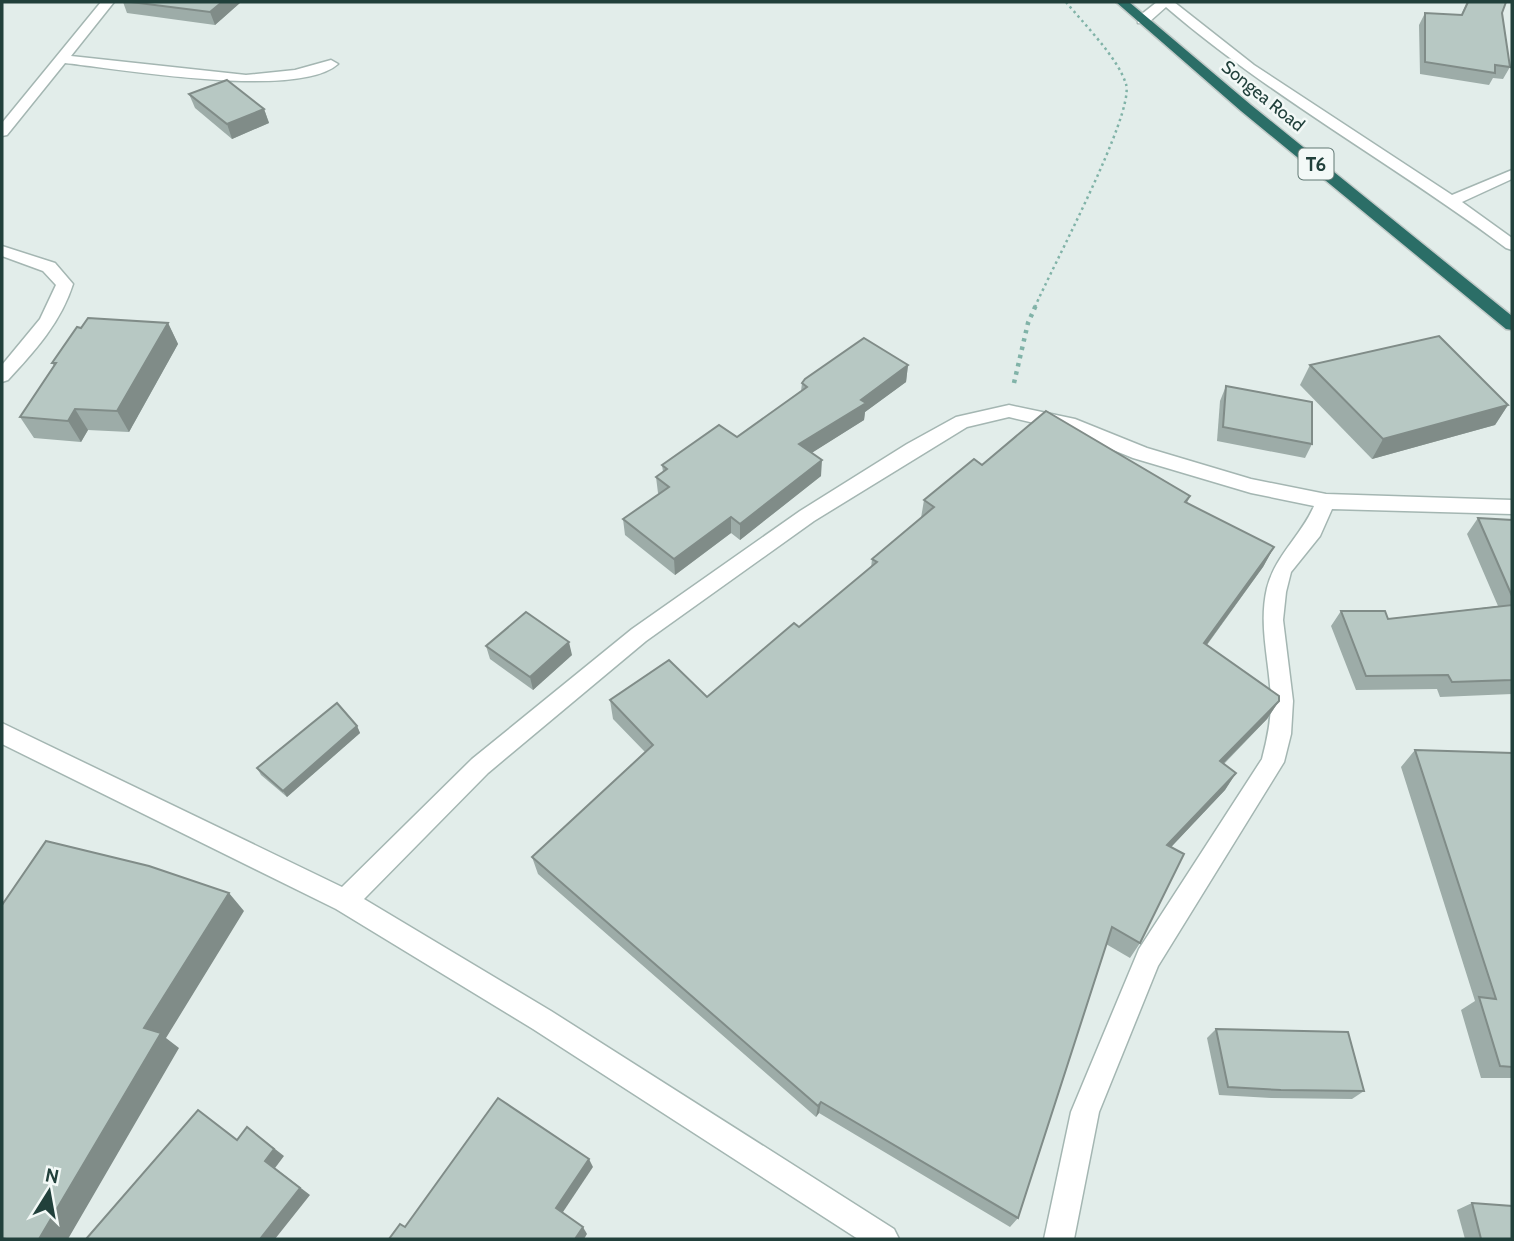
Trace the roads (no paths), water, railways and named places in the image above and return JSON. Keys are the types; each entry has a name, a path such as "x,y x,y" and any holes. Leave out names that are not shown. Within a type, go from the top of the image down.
{"highway":[{"name":"Songea Road","path":"1122,2 1512,325"}],"street":[{"path":"2,132 108,2"},
{"path":"1143,20 1165,2 1260,74 1453,200 1512,245"},
{"path":"62,59 246,79 296,74 331,64"},
{"path":"1453,200 1512,174"},
{"path":"2,251 49,267 65,284 60,303 36,339 2,376"},
{"path":"345,901 480,766 639,635 807,516 962,422 1009,411 1068,424 1140,453 1251,486 1326,501 1415,506 1512,507"},
{"path":"1059,1239 1085,1112 1148,958 1273,762 1280,734 1282,701 1273,620 1276,592 1282,569 1313,531 1326,501"},
{"path":"2,733 345,901 541,1020 884,1239"}]}
